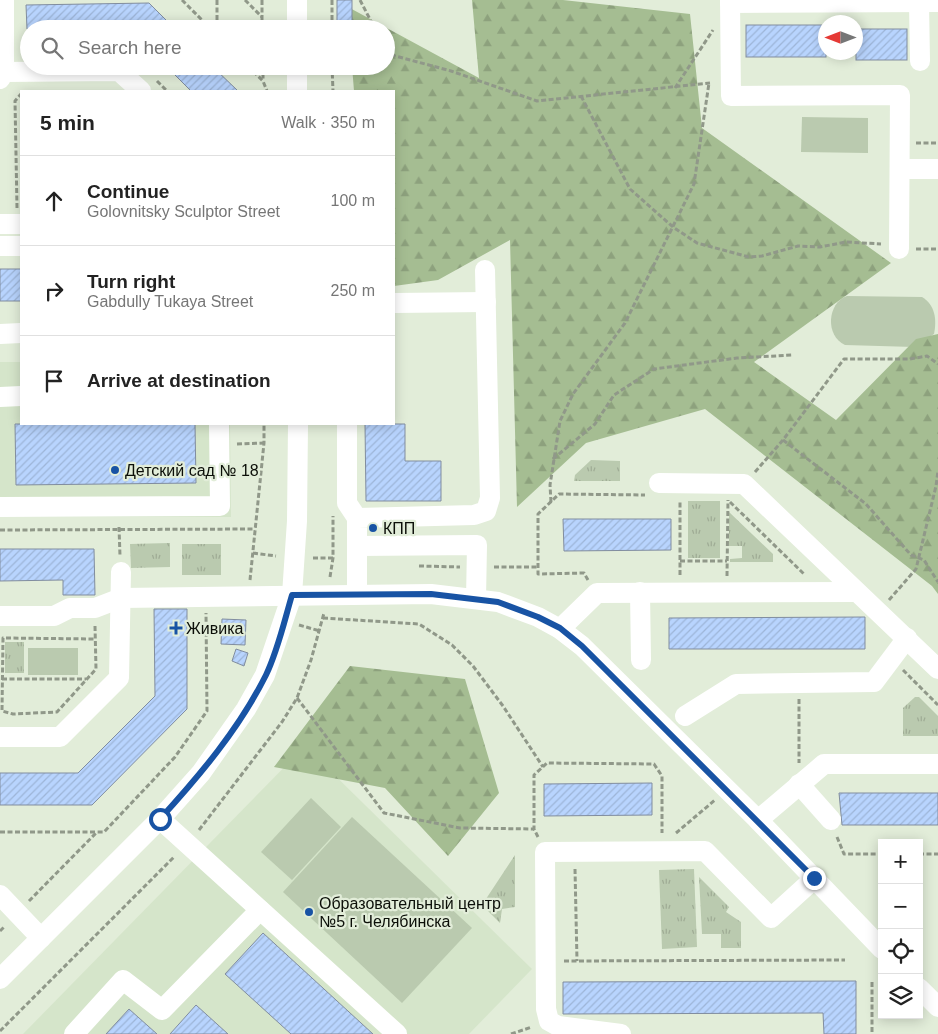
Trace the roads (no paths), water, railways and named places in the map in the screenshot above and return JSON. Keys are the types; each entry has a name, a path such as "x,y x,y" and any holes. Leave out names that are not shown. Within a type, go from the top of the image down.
{"street":[{"path":"4,0 2,76 25,75"},
{"path":"298,0 298,20"},
{"path":"899,249 900,95 731,96 730,2 928,2 920,61"},
{"path":"124,75 141,90"},
{"path":"298,75 298,90"},
{"path":"900,169 938,169"},
{"path":"0,246 20,246"},
{"path":"357,518 474,515 486,511 490,498 485,270"},
{"path":"395,303 486,302"},
{"path":"0,334 20,333"},
{"path":"0,397 20,396"},
{"path":"0,507 220,506 219,425"},
{"path":"0,979 160,819 201,773 246,709 273,657 292,595 297,521 298,425"},
{"path":"347,425 347,503 357,518 357,593"},
{"path":"659,483 744,484 938,669"},
{"path":"358,546 477,545 476,599"},
{"path":"0,737 60,737 119,678 121,572"},
{"path":"640,592 641,660"},
{"path":"560,628 596,593 856,592"},
{"path":"0,616 54,616 70,608 95,608 121,598 206,595 431,594 498,602 538,617 560,628 582,646 758,820 878,945"},
{"path":"685,716 736,684 874,682 907,638"},
{"path":"758,820 824,764 938,764"},
{"path":"799,784 831,820"},
{"path":"160,819 397,1034"},
{"path":"621,1034 558,1026 550,1021 546,1009 545,842 575,852 662,842 705,851 771,918 814,878"},
{"path":"0,895 16,914 41,938"},
{"path":"74,1034 123,980 162,1010 260,910"},
{"path":"923,992 938,1008"}],"place":[{"name":"Детский сад № 18","path":"115,470"},
{"name":"КПП","path":"373,528"},
{"name":"Живика","path":"176,628"},
{"name":"Образовательный центр №5 г. Челябинска","path":"309,912"}]}
